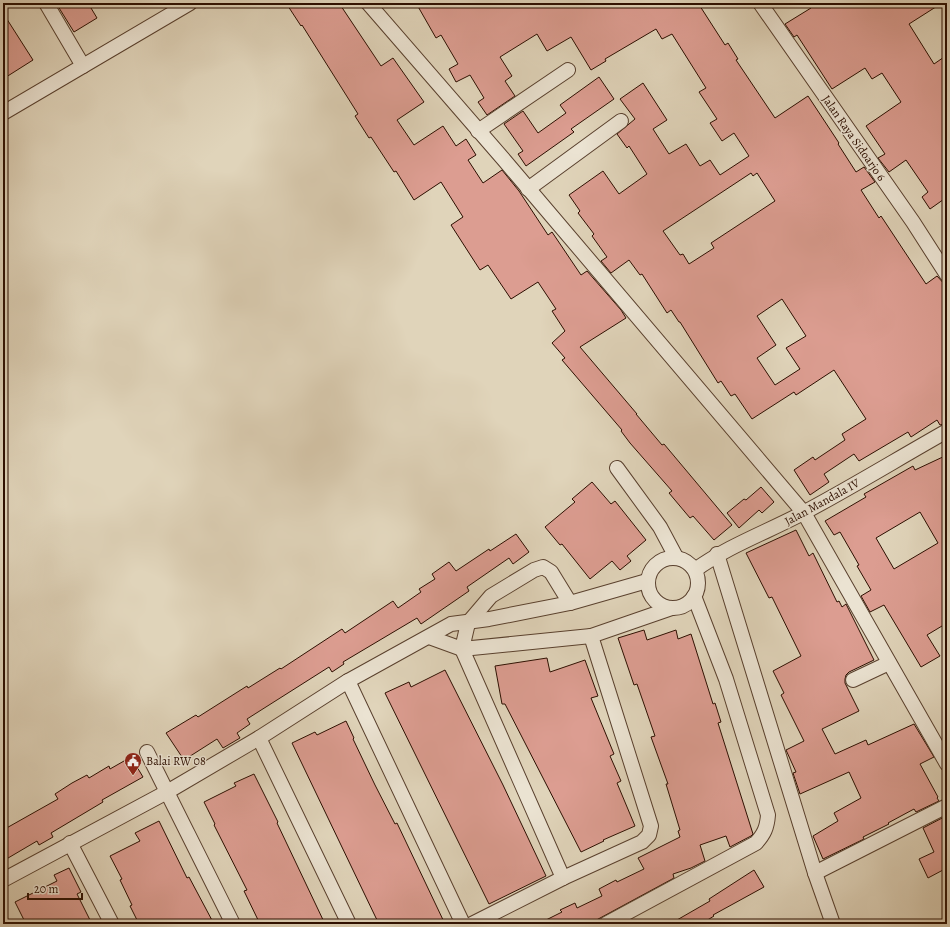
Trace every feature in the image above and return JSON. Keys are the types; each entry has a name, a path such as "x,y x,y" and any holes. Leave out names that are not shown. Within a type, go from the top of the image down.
{"street":[{"path":"46,3 83,66"},
{"path":"3,114 190,3"},
{"path":"368,3 804,513 947,764"},
{"name":"Jalan Raya Sidoarjo 6","path":"760,3 913,222 947,275"},
{"path":"478,130 568,70"},
{"path":"528,189 620,121"},
{"name":"Jalan Mandala IV","path":"695,570 717,554 737,546 804,513 947,431"},
{"path":"617,468 660,527 676,557"},
{"path":"717,554 815,873 833,924"},
{"path":"429,637 462,649 591,636 672,608 681,607 688,603 694,596 698,588 698,578 695,570 687,561 676,557 666,558 657,562 650,571 647,581 649,591 654,599 662,606 672,608"},
{"path":"563,878 462,649 468,623 491,596 534,570 543,567 552,572 570,603"},
{"path":"3,880 167,792 259,738 348,681 451,624 468,623 570,603 647,581"},
{"path":"606,924 756,843 764,834 767,824 768,815 726,679 694,596"},
{"path":"472,924 563,878 642,842 649,835 651,826 591,636"},
{"path":"853,680 889,663"},
{"path":"348,681 463,924"},
{"path":"259,738 349,924"},
{"path":"147,752 233,924"},
{"path":"815,873 947,806"},
{"path":"70,843 112,924"}],"building":[{"path":"56,3 88,3 97,18 74,32"},
{"path":"286,3 339,3 381,66 393,58 424,102 397,120 414,145 443,126 456,146 466,139 476,155 468,160 483,183 502,170 519,191 548,235 552,232 581,275 587,271 621,310 626,318 580,347 662,445 664,444 732,525 714,540 693,516 690,518 669,493 672,491 630,443 621,431 622,430 562,360 565,358 552,343 565,331 552,311 556,309 538,282 511,299 488,265 480,270 451,225 463,217 441,182 414,200 396,171 394,172 371,137 369,138 355,116 358,114 302,25 301,26"},
{"path":"416,3 698,3 725,45 728,43 738,59 736,60 775,118 808,96 856,172 864,167 875,182 861,190 879,218 881,216 926,284 937,276 947,287 947,423 940,425 937,420 911,437 908,432 859,461 854,454 824,474 829,482 810,495 794,470 813,457 815,460 845,440 842,434 866,419 834,370 796,395 794,392 752,419 735,394 731,396 721,381 718,383 680,322 671,310 667,313 642,274 640,275 629,260 611,273 601,261 607,257 592,236 594,234 578,213 580,211 569,195 603,171 619,194 647,174 629,146 627,148 617,134 635,119 620,99 643,83 667,120 653,129 669,154 686,144 700,166 710,160 720,175 749,156 734,133 722,141 710,123 717,119 699,92 706,88 672,34 662,39 656,29 605,59 606,61 591,70 571,37 547,51 537,34 500,57 512,76 505,81 515,96 487,115 478,102 484,98 470,75 456,82 449,69 458,64 441,35 436,38","holes":["751,173 753,176 757,173 775,201 711,243 714,248 689,264 683,254 680,255 663,231","782,299 806,336 786,348 800,369 775,385 757,358 776,345 757,316"]},
{"path":"808,3 942,3 909,24 934,64 947,55 947,197 930,209 922,197 928,192 906,160 889,172 878,158 885,154 866,126 901,102 882,73 872,79 865,68 832,89 797,35 794,37 785,24 811,8"},
{"path":"3,13 33,60 3,79"},
{"path":"599,77 614,99 571,129 574,132 526,166 518,154 523,151 504,124 523,111 538,133 566,113 560,105"},
{"path":"947,455 947,623 927,635 940,656 921,667 884,605 870,612 861,596 871,590 857,566 859,565 840,532 834,535 825,521 866,497 864,494 913,466 915,470","holes":["920,512 938,543 894,569 876,538"]},
{"path":"592,482 611,504 615,501 646,540 627,556 631,561 620,570 612,561 590,579 562,544 560,545 545,527 575,502 572,499"},
{"path":"761,487 774,502 762,513 759,510 739,528 727,513 744,499 746,500"},
{"path":"796,530 809,556 813,553 837,602 839,601 842,607 846,604 874,660 849,672 846,675 845,683 859,711 822,729 835,754 866,740 868,745 914,724 934,757 920,764 939,801 916,812 914,809 863,837 864,839 823,859 813,836 838,821 834,813 861,798 849,772 800,794 793,773 796,772 786,750 804,741 781,695 784,693 773,671 801,656 772,597 769,598 746,553"},
{"path":"516,534 529,552 513,564 509,558 467,587 469,591 421,624 417,618 343,662 344,664 332,672 329,667 247,719 250,724 237,733 240,738 223,748 217,739 184,760 166,733 196,715 198,717 247,686 248,688 280,668 281,669 342,629 345,633 393,601 398,608 421,592 419,589 435,579 432,574 449,562 456,571 489,549 490,551"},
{"path":"644,630 647,640 676,630 678,639 691,634 713,704 715,703 721,722 718,723 753,834 730,847 726,836 700,845 705,861 691,868 673,874 674,878 589,924 538,924 562,912 560,910 575,903 577,908 602,896 599,889 616,880 617,882 644,869 638,858 680,837 678,831 680,830 666,784 668,784 651,737 655,736 637,684 634,685 618,638"},
{"path":"547,658 550,672 585,660 598,696 591,698 614,754 610,756 621,781 617,783 635,826 603,840 604,841 581,852 505,704 502,704 495,666"},
{"path":"445,670 503,785 546,876 489,904 385,693 409,682 411,687"},
{"path":"346,721 375,785 395,824 397,823 445,924 380,924 376,918 292,743 315,732 317,735"},
{"path":"131,757 143,777 102,800 103,802 51,833 53,837 39,845 37,841 3,861 3,830 58,799 55,794 72,783 87,775 89,778 109,766 110,769"},
{"path":"254,774 325,924 260,924 244,891 247,890 204,802 236,786 234,783"},
{"path":"946,816 947,878 943,870 928,878 919,859 934,852 923,828"},
{"path":"159,821 187,878 189,877 214,924 139,924 120,880 122,879 110,856 140,841 135,833"},
{"path":"69,868 81,892 77,894 92,924 26,924 15,902 57,881 54,875"},
{"path":"754,870 764,887 713,915 714,916 701,924 670,924 710,901 709,899"}],"place":[{"name":"Balai RW 08","path":"133,776"}]}
